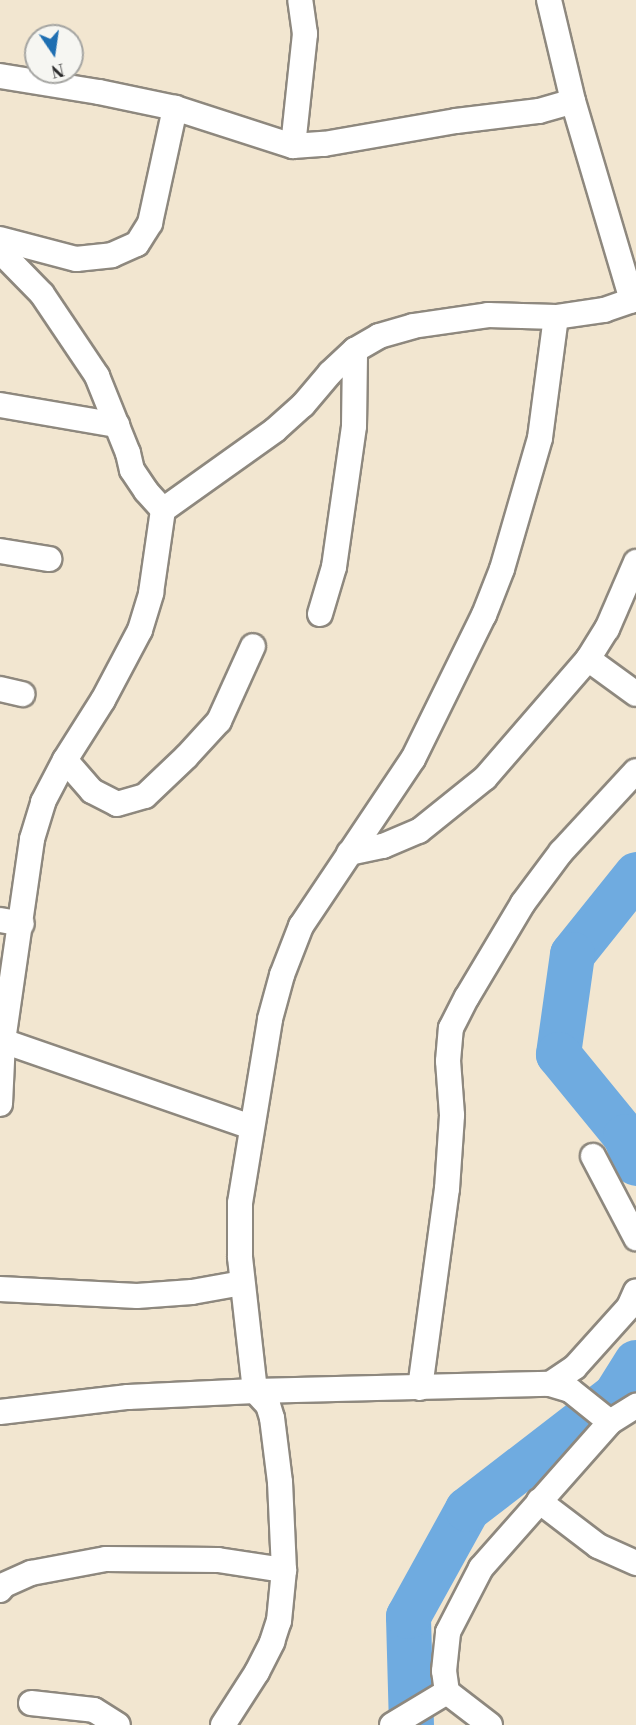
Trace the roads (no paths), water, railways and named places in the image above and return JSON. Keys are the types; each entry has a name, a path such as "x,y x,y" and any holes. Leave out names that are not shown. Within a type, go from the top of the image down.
{"street":[{"path":"293,146 305,34 300,0"},
{"path":"0,1104 11,922 43,802 65,760 103,700 140,630 151,593 163,510 275,430 303,405 330,373 355,351 379,336 443,321 488,315 556,317 604,310 634,300 573,101 549,0"},
{"path":"0,76 99,92 175,108 293,146 324,144 456,121 539,111 573,101"},
{"path":"0,239 76,259 112,255 137,244 150,223 175,108"},
{"path":"0,252 42,294 97,376 132,470 163,510"},
{"path":"223,1725 272,1642 279,1621 284,1570 280,1482 272,1418 268,1405 255,1391 242,1283 240,1203 270,1019 282,975 301,926 413,759 480,625 502,569 540,438 556,317"},
{"path":"320,614 334,567 354,426 355,351"},
{"path":"0,405 117,425"},
{"path":"0,551 50,559"},
{"path":"349,853 383,846 419,831 484,778 588,659 607,629 636,562"},
{"path":"65,760 92,791 117,804 145,795 186,758 219,721 253,646"},
{"path":"588,659 636,694"},
{"path":"420,1388 447,1189 452,1115 448,1061 451,1028 466,997 498,949 523,903 561,852 636,771"},
{"path":"3,1041 251,1127"},
{"path":"593,1156 636,1238"},
{"path":"0,1289 137,1296 192,1292 242,1283"},
{"path":"560,1387 629,1307 636,1291"},
{"path":"0,1412 128,1397 255,1391 560,1387 605,1417"},
{"path":"489,1725 447,1692 444,1671 448,1632 481,1568 539,1501 605,1417 636,1406"},
{"path":"539,1501 597,1546 636,1563"},
{"path":"0,1590 4,1585 31,1573 106,1559 218,1560 284,1570"},
{"path":"392,1724 447,1692"},
{"path":"31,1703 94,1710 118,1725"}],"waterway":[{"path":"636,874 572,954 558,1054 625,1136 636,1163"},
{"path":"411,1725 408,1616 467,1509 615,1395 636,1362"}]}
